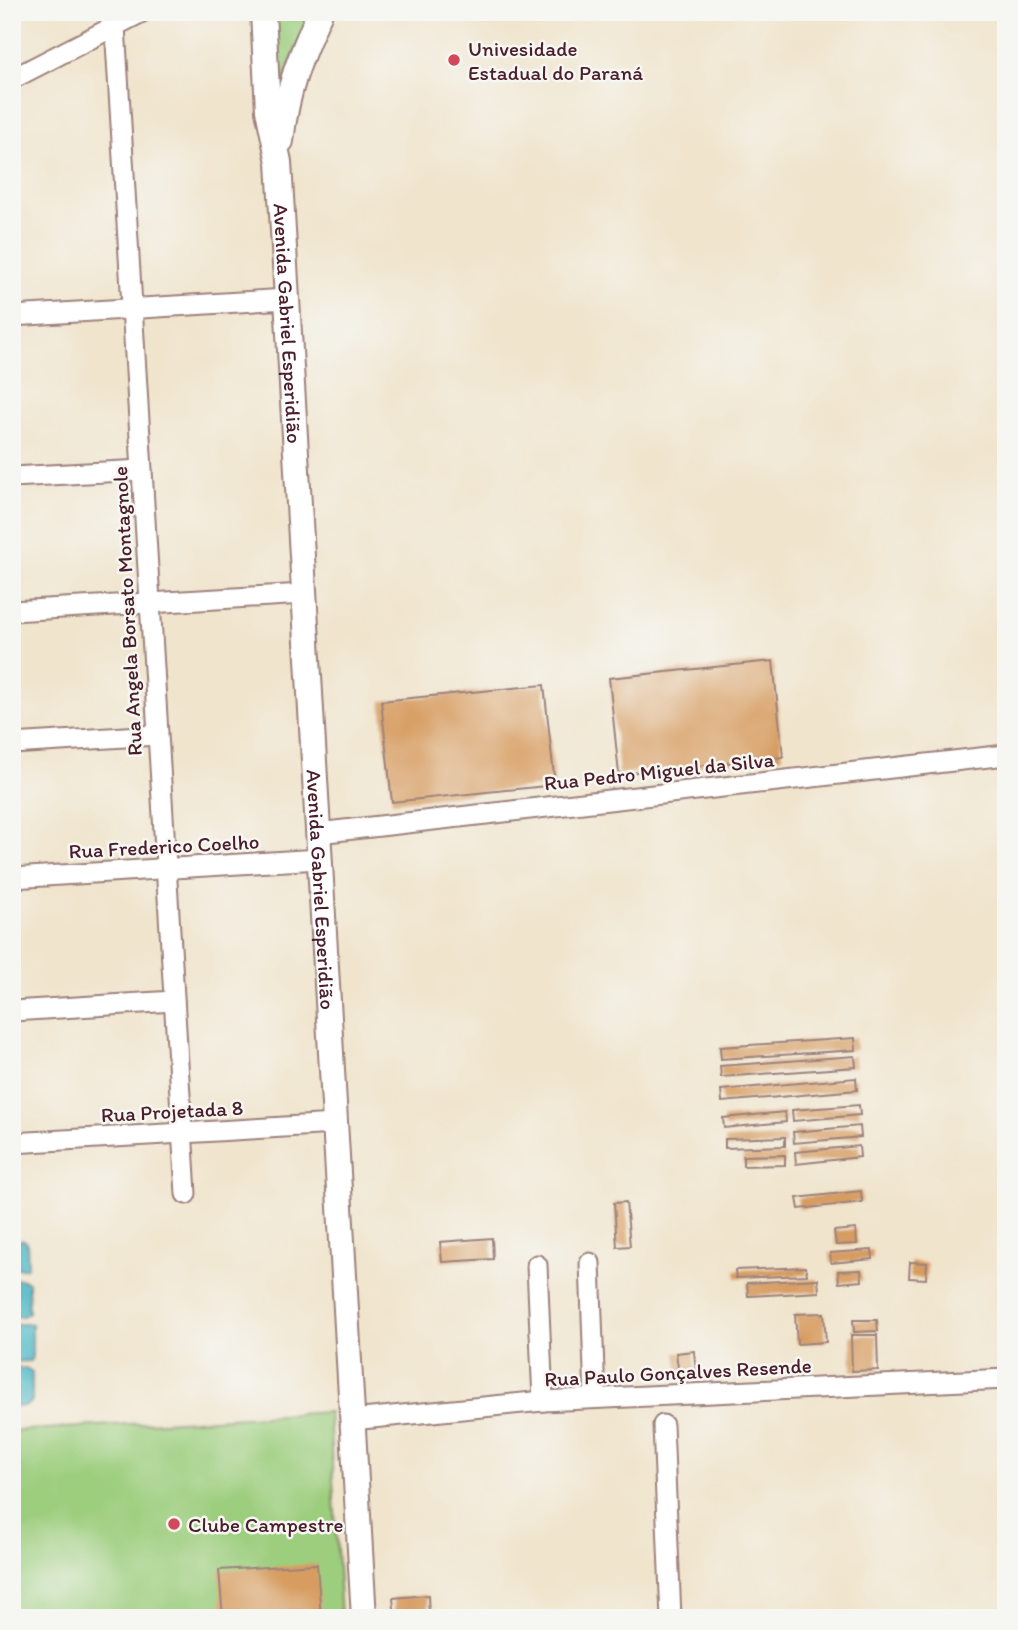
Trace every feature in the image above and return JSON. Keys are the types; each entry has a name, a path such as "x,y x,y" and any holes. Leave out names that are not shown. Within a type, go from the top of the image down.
{"main road":[{"name":"Avenida Gabriel Esperidião","path":"263,12 268,110 279,162 364,1618"},
{"name":"Avenida Gabriel Esperidião","path":"279,162 294,71 320,12"}],"street":[{"path":"12,79 142,12"},
{"name":"Rua Angela Borsato Montagnole","path":"115,26 186,1194"},
{"path":"12,316 287,299"},
{"path":"12,477 142,470"},
{"path":"12,611 304,594"},
{"path":"12,744 158,735"},
{"name":"Rua Pedro Miguel da Silva","path":"318,832 1006,755"},
{"name":"Rua Frederico Coelho","path":"12,877 319,859"},
{"path":"12,1011 174,1001"},
{"name":"Rua Projetada 8","path":"12,1143 335,1124"},
{"path":"590,1263 595,1398"},
{"path":"537,1265 543,1401"},
{"name":"Rua Paulo Gonçalves Resende","path":"352,1420 543,1401 1006,1379"},
{"path":"663,1425 671,1618"}],"green space":[{"path":"270,12 312,12 278,92"},
{"name":"Clube Campestre","path":"329,1412 341,1618 12,1618 12,1431"}],"water":[{"path":"24,1240 27,1243 28,1265 25,1268 12,1268 12,1241"},
{"path":"12,1280 28,1282 29,1312 23,1316 12,1317"},
{"path":"12,1324 32,1324 30,1361 12,1362"},
{"path":"26,1368 32,1372 32,1401 26,1406 12,1407 12,1369"}],"building":[{"path":"773,661 783,757 619,774 609,678"},
{"path":"544,685 555,785 392,802 381,701"},
{"path":"855,1038 856,1050 721,1059 720,1047"},
{"path":"855,1056 856,1067 721,1077 720,1066"},
{"path":"856,1078 857,1090 722,1102 721,1090"},
{"path":"859,1105 860,1115 793,1121 792,1110"},
{"path":"785,1112 786,1122 724,1128 723,1118"},
{"path":"860,1126 861,1137 794,1143 793,1132"},
{"path":"785,1137 785,1146 725,1148 725,1139"},
{"path":"859,1146 860,1157 796,1164 795,1152"},
{"path":"785,1155 785,1165 743,1166 743,1156"},
{"path":"861,1191 862,1202 799,1209 797,1198"},
{"path":"626,1202 630,1246 617,1247 614,1203"},
{"path":"856,1229 857,1244 836,1245 834,1231"},
{"path":"492,1238 493,1259 442,1262 440,1242"},
{"path":"872,1250 873,1259 831,1263 830,1253"},
{"path":"910,1262 927,1263 926,1279 909,1278"},
{"path":"806,1267 807,1275 736,1278 735,1270"},
{"path":"861,1270 862,1281 839,1283 838,1271"},
{"path":"818,1279 819,1292 748,1296 747,1283"},
{"path":"824,1313 826,1342 797,1344 795,1314"},
{"path":"853,1320 877,1320 878,1331 854,1332"},
{"path":"851,1335 877,1335 878,1370 852,1371"},
{"path":"694,1351 696,1373 679,1375 676,1353"},
{"path":"317,1564 321,1618 223,1618 219,1570"},
{"path":"428,1595 429,1618 395,1618 393,1598"}],"place":[{"name":"Univesidade Estadual do Paraná","path":"454,60"},
{"name":"Clube Campestre","path":"174,1524"}]}
